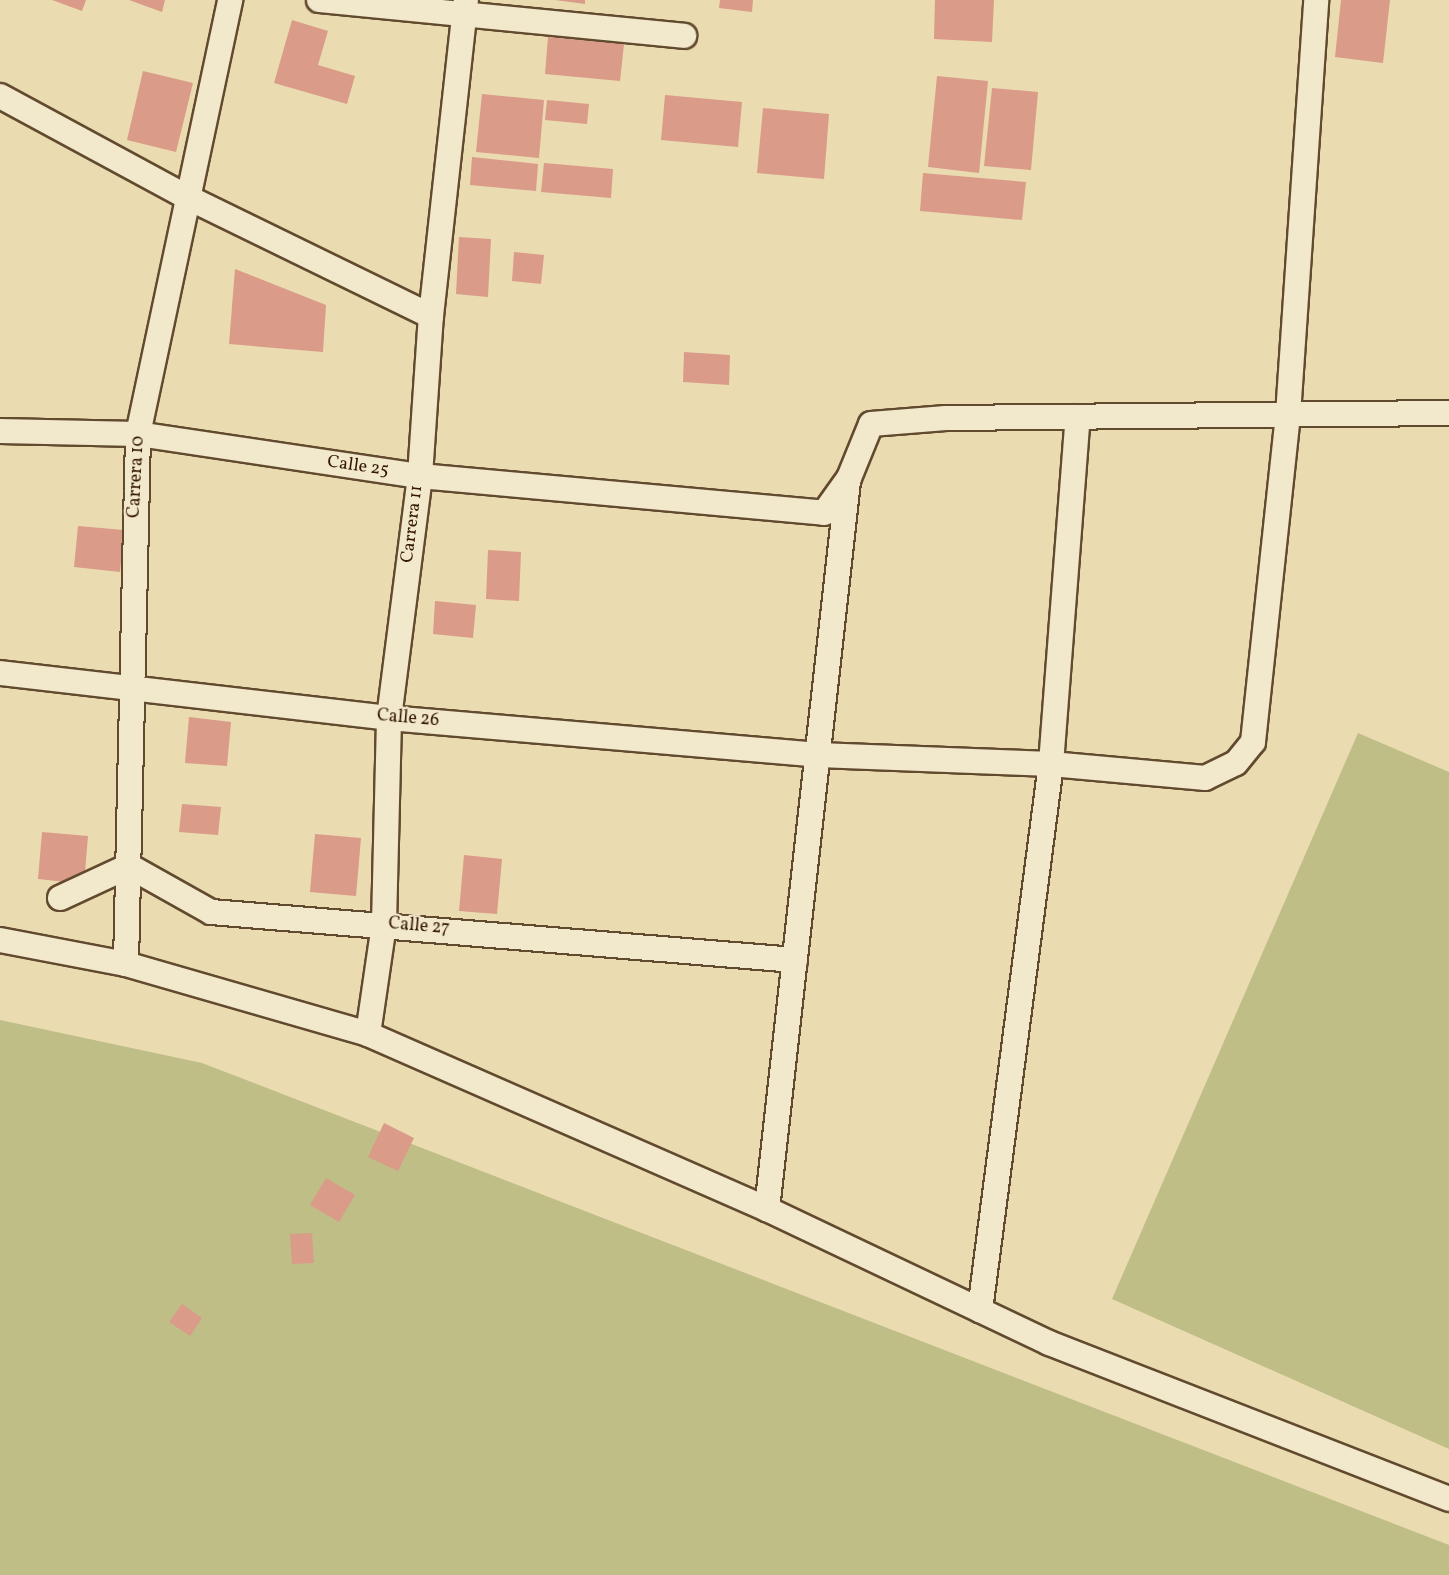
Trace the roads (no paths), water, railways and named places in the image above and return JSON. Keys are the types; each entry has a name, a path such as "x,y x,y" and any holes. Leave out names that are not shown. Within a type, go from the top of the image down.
{"street":[{"name":"Carrera 10","path":"126,964 130,687 138,434 230,0"},
{"path":"319,0 465,7 684,36"},
{"name":"Calle 26","path":"0,672 389,718 818,755 1051,764 1205,778 1236,763 1253,742 1288,415 1316,0"},
{"name":"Carrera 11","path":"368,1034 384,924 389,718 420,476 431,316 465,7"},
{"path":"0,96 189,198 431,316"},
{"path":"767,1209 849,478 871,424 1078,417 1449,413"},
{"path":"980,1310 1051,764 1078,417"},
{"name":"Calle 25","path":"0,431 138,434 420,476 824,513 849,478"},
{"path":"60,898 129,866"},
{"name":"Calle 27","path":"129,866 211,912 384,924 795,960"},
{"path":"0,940 126,964 368,1034 767,1209 1049,1343 1449,1499"}]}
